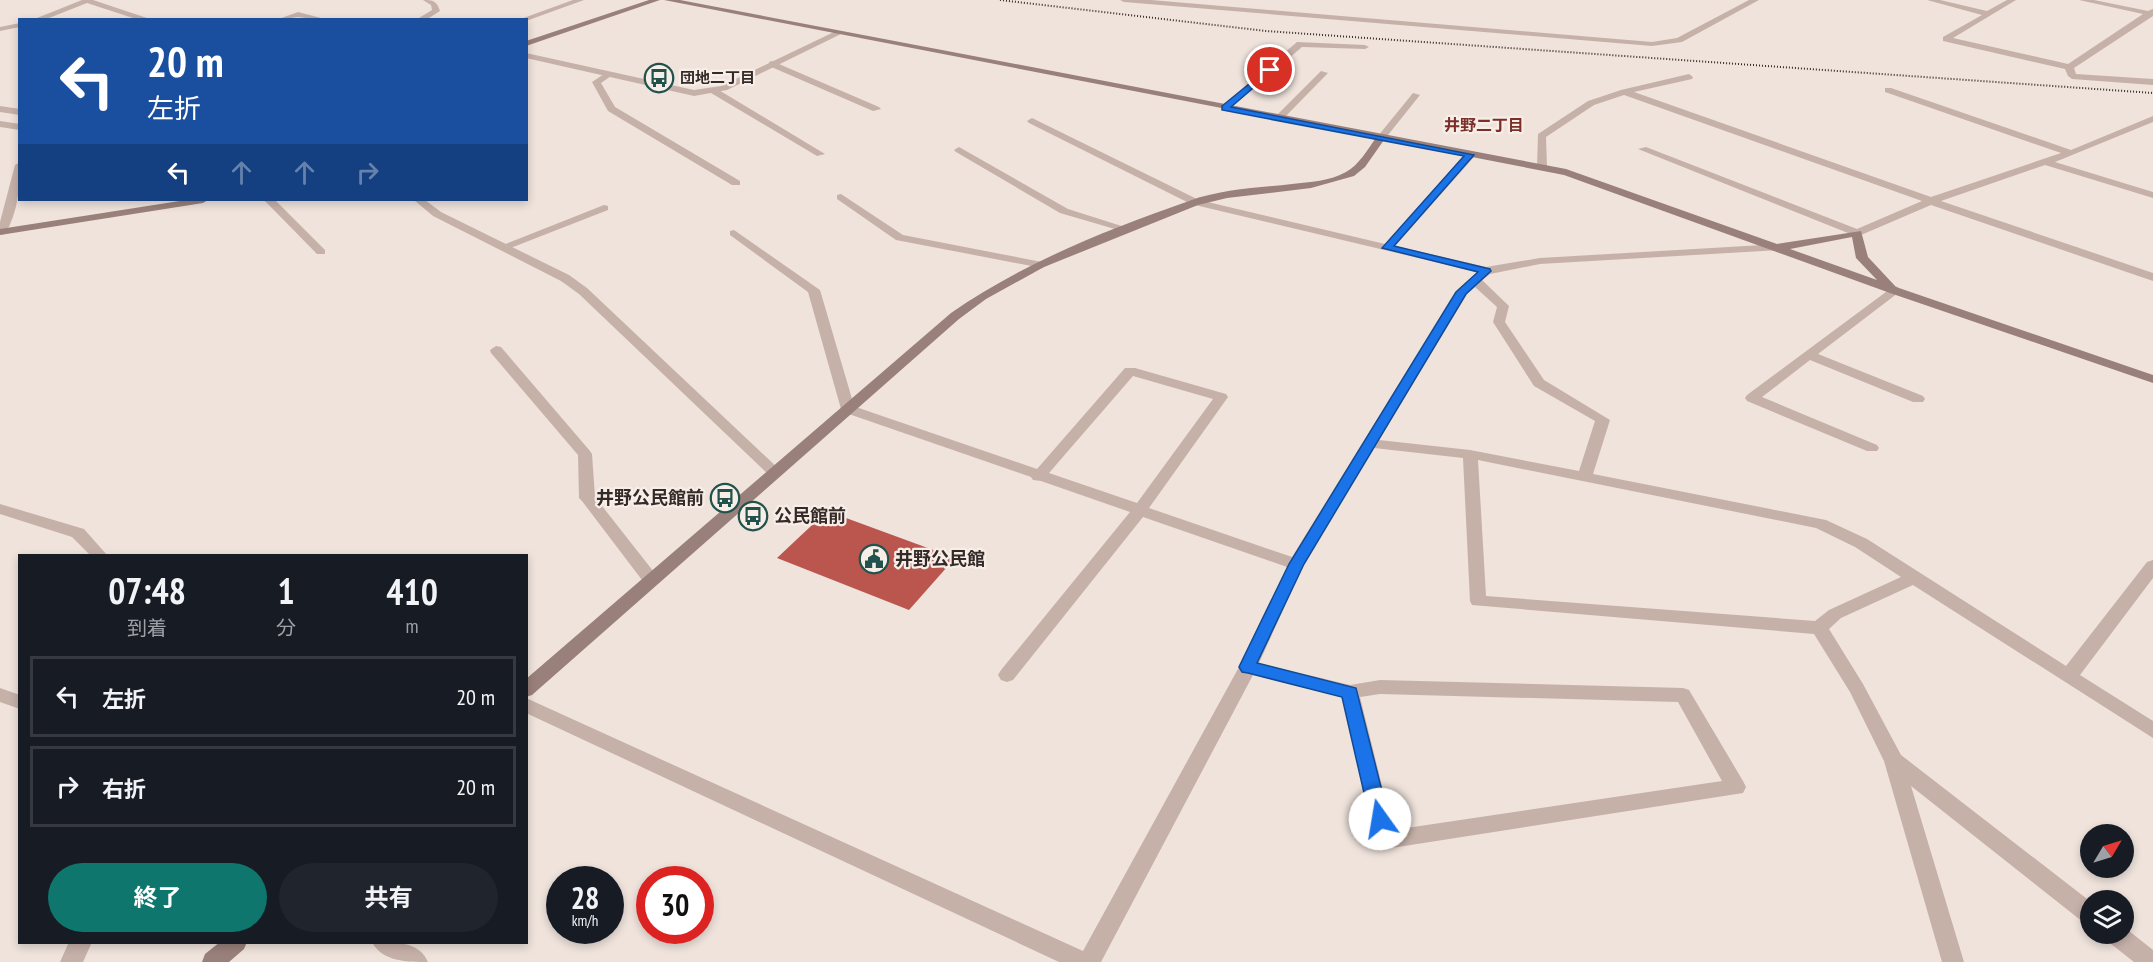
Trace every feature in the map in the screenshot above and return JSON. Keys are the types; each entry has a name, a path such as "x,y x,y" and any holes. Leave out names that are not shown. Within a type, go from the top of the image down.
{"street":[{"path":"41,18 88,0 143,18"},
{"path":"425,18 435,11 434,4 427,0"},
{"path":"528,18 580,0"},
{"path":"528,43 656,0"},
{"path":"668,0 1542,167 1587,179 1894,290 2153,379"},
{"path":"1124,0 1652,44 1679,40 1755,0"},
{"path":"1931,0 1988,14"},
{"path":"2012,0 1946,39 2069,67 2152,13"},
{"path":"2083,0 2152,13"},
{"path":"286,18 298,14 311,18"},
{"path":"2,29 18,25"},
{"path":"2,29 18,33"},
{"path":"528,55 694,93 714,91 837,34"},
{"path":"1225,108 1300,44 1365,47"},
{"path":"772,64 876,109"},
{"path":"2069,67 2072,76 2153,82"},
{"path":"1279,118 1324,73"},
{"path":"610,74 596,82 611,109 736,183"},
{"path":"1542,167 1541,136 1591,103 1624,92 1689,77"},
{"path":"1888,90 2071,153"},
{"path":"714,91 820,154"},
{"path":"1624,92 2153,277"},
{"path":"528,688 775,472 984,294 1014,277 1125,229 1195,202 1227,195 1311,185 1350,174 1361,165 1416,95"},
{"path":"0,109 18,112"},
{"path":"1089,962 1248,667 1296,564 1462,292 1481,275 1540,261 1780,247 1857,233 1931,201 2071,153 2153,118"},
{"path":"1032,121 1195,202 1387,248 1481,275 1503,306 1499,322 1539,383 1603,420 1585,476"},
{"path":"0,124 18,127"},
{"path":"1643,148 1857,233"},
{"path":"960,150 1064,212 1125,229"},
{"path":"1387,248 1470,155"},
{"path":"2046,162 2153,195"},
{"path":"0,232 8,217 18,174"},
{"path":"841,197 900,238 1042,265"},
{"path":"0,232 197,201"},
{"path":"270,201 321,252"},
{"path":"420,201 436,214 566,278 583,291 775,472"},
{"path":"504,247 604,208"},
{"path":"735,233 814,290 848,410"},
{"path":"1857,233 1862,258 1894,290"},
{"path":"1872,448 1752,398 1894,290"},
{"path":"496,350 585,454 587,498 651,580"},
{"path":"1808,355 1918,399"},
{"path":"1007,675 1139,511 1221,397 1130,371 1038,477"},
{"path":"848,410 1296,564"},
{"path":"1369,443 1470,454 1821,524 1861,543 2153,731"},
{"path":"1470,454 1478,601 1819,628 1834,614 1915,577"},
{"path":"0,509 78,533 98,554"},
{"path":"2068,677 2153,566"},
{"path":"1819,628 1857,689 1894,761 1953,962"},
{"path":"1248,667 1350,692 1380,687 1683,695 1736,788 1385,840 1350,692"},
{"path":"0,695 18,701"},
{"path":"528,706 1083,962"},
{"path":"1894,761 2080,906"},
{"path":"71,962 80,944"},
{"path":"213,962 234,944"},
{"path":"386,944 417,962"},
{"path":"2128,944 2151,962"}],"building":[{"path":"827,511 955,558 909,610 777,558"}],"railway":[{"path":"1000,0 1266,31 2153,93"}],"place":[{"name":"団地二丁目","path":"659,78"},
{"name":"井野公民館前","path":"725,498"},
{"name":"公民館前","path":"753,516"},
{"name":"井野公民館","path":"874,559"}],"district":[{"name":"井野二丁目","path":"1484,125"}],"route":[{"path":"1270,70 1225,108 1470,155 1387,248 1486,271 1462,292 1320,523 1296,564 1248,667 1350,692 1380,819"}]}
